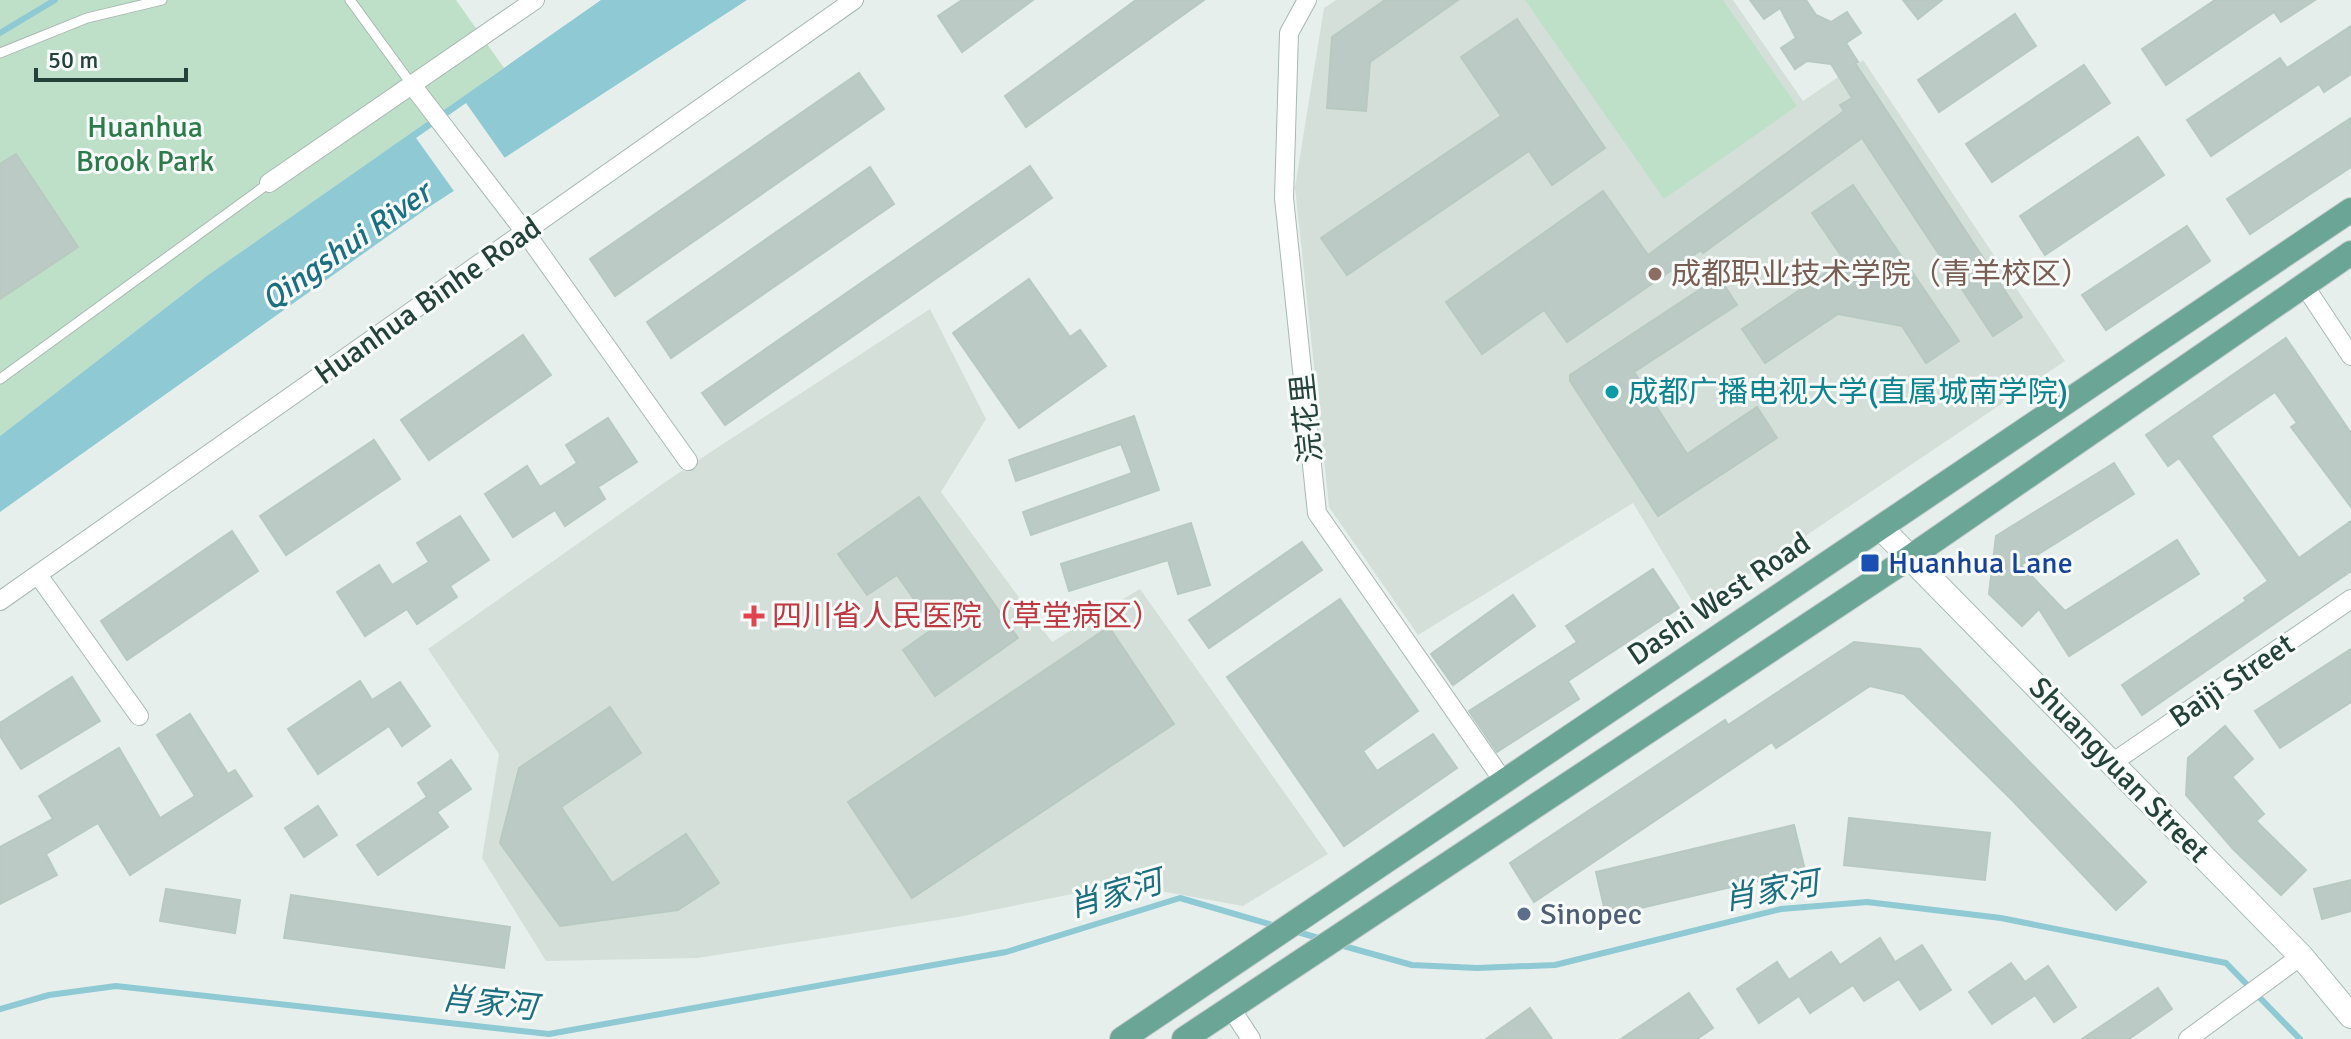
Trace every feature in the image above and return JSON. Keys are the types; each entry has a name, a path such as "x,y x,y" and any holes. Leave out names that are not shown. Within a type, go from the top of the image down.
{"main road":[{"name":"Dashi West Road","path":"1122,1039 2351,210"},
{"path":"1184,1039 1909,558 2351,253"},
{"name":"Shuangyuan Street","path":"1882,529 2301,956 2351,1016"}],"street":[{"path":"269,183 535,0"},
{"name":"Huanhua Binhe Road","path":"0,601 854,0"},
{"name":"浣花里","path":"1307,0 1289,33 1284,198 1317,513 1504,782"},
{"path":"412,85 525,232 688,461"},
{"path":"2304,285 2351,356"},
{"path":"38,575 139,716"},
{"name":"Baiji Street","path":"2112,763 2351,599"},
{"path":"2188,1039 2276,978 2301,956"},
{"path":"1230,1007 1251,1039"}],"lane":[{"path":"0,53 87,18 162,0"},
{"path":"350,0 412,85"},
{"path":"0,379 269,183"}],"shaded area":[{"name":"成都职业技术学院（青羊校区）","path":"1336,0 1733,0 1803,101 1863,60 2065,361 1697,609 1633,503 1418,635 1329,507 1295,187 1324,8"},
{"name":"四川省人民医院（草堂病区）","path":"930,309 986,419 941,492 1052,642 1140,589 1328,854 1243,906 1122,884 958,917 697,958 546,961 482,858 499,754 428,649 674,476"}],"green space":[{"name":"Huanhua Brook Park","path":"0,0 456,0 504,68 208,275 0,436"},
{"path":"1525,0 1723,0 1797,106 1664,199"}],"water":[{"name":"Qingshui River","path":"601,0 747,0 426,209 0,512 0,436 208,275"}],"pier":[{"path":"466,103 507,161 456,194 416,138"}],"building":[{"path":"962,0 1033,0 962,52 938,16"},
{"path":"1136,0 1204,0 1026,127 1005,96"},
{"path":"1385,0 1458,0 1370,62 1366,111 1327,108 1332,37"},
{"path":"1750,0 1806,0 1816,15 1831,22 1847,12 1861,33 1846,43 1858,62 1855,63 2022,317 1993,336 1862,138 1703,253 1701,250 1567,342 1544,310 1482,354 1446,302 1603,191 1648,255 1844,111 1840,105 1852,98 1831,64 1807,61 1795,69 1781,48 1796,38 1780,8 1764,19"},
{"path":"1903,0 1942,0 1918,19"},
{"path":"2215,0 2315,0 2281,22 2274,12 2166,85 2142,49"},
{"path":"2015,14 2036,46 1939,112 1918,80"},
{"path":"1517,19 1605,148 1552,185 1529,151 1347,275 1321,238 1501,116 1461,57"},
{"path":"2351,26 2351,74 2324,92 2319,84 2211,156 2187,120 2280,58 2287,68"},
{"path":"2084,65 2110,103 1992,182 1966,144"},
{"path":"859,73 884,109 615,296 590,259"},
{"path":"2351,118 2351,167 2250,234 2227,199"},
{"path":"2138,137 2164,175 2045,255 2020,216"},
{"path":"16,154 78,247 0,299 0,164"},
{"path":"1030,166 1052,198 725,425 702,393"},
{"path":"870,167 894,204 671,358 647,322"},
{"path":"1853,185 1959,341 1926,363 1902,326 1838,314 1765,363 1742,329 1844,260 1812,213"},
{"path":"2187,226 2210,261 2106,330 2082,295"},
{"name":"成都广播电视大学(直属城南学院)","path":"1719,277 1737,305 1634,372 1687,454 1757,407 1777,438 1658,516 1570,381 1570,375"},
{"path":"1029,279 1070,337 1080,330 1106,366 1019,428 953,333"},
{"path":"523,335 551,375 429,460 401,420"},
{"path":"2286,338 2351,433 2351,507 2291,427 2297,423 2275,392 2211,436 2299,558 2351,521 2351,571 2142,715 2122,685 2246,601 2244,598 2268,581 2179,458 2168,466 2146,435"},
{"path":"1134,416 1159,490 1031,535 1023,512 1132,473 1121,444 1016,481 1009,460"},
{"path":"608,418 637,462 598,487 605,499 565,526 555,510 513,537 485,494 527,466 540,487 577,463 566,445"},
{"path":"374,440 400,479 286,555 260,516"},
{"path":"2114,463 2134,494 2021,565 2065,611 2177,540 2199,574 2069,656 2039,609 2022,626 1989,594 1996,536"},
{"path":"919,497 1018,638 935,696 903,650 934,628 897,575 867,595 838,554"},
{"path":"460,516 489,560 450,586 457,597 417,624 407,609 365,636 337,592 379,565 392,585 429,562 417,543"},
{"path":"1191,523 1210,585 1178,594 1168,560 1069,591 1061,564"},
{"path":"232,531 258,571 127,660 101,621"},
{"path":"1302,542 1322,570 1209,648 1189,620"},
{"path":"1653,569 1679,608 1568,681 1579,699 1497,752 1469,711 1577,642 1566,626"},
{"path":"1513,595 1535,626 1453,685 1431,654"},
{"path":"1340,599 1418,711 1363,751 1377,771 1433,734 1457,768 1344,846 1227,677"},
{"path":"1109,627 1174,724 912,898 848,802"},
{"path":"1854,642 1920,649 2146,882 2116,910 2013,801 1904,694 1870,686 1776,748 1772,742 1534,902 1510,863 1725,720 1728,725"},
{"path":"2351,649 2351,702 2280,748 2255,711"},
{"path":"72,677 100,721 21,769 0,736 0,723"},
{"path":"360,681 372,700 400,682 430,726 402,746 389,726 318,774 288,729"},
{"path":"610,707 641,753 561,807 612,883 686,834 719,883 678,910 560,926 500,843 519,768"},
{"path":"190,714 228,774 235,770 252,796 130,875 98,823 46,854 57,875 0,904 0,847 53,819 39,796 119,748 160,818 195,796 157,735"},
{"path":"2225,726 2253,759 2232,777 2264,814 2256,821 2306,870 2281,895 2234,850 2186,795 2188,758"},
{"path":"451,760 471,789 437,812 448,827 378,875 357,845 427,797 418,783"},
{"path":"318,806 337,835 304,857 285,828"},
{"path":"1849,818 1990,833 1985,880 1844,865"},
{"path":"1794,825 1805,870 1606,916 1596,872"},
{"path":"2351,880 2351,911 2322,919 2314,889"},
{"path":"166,889 240,900 235,933 160,921"},
{"path":"291,895 510,927 504,968 284,938"},
{"path":"1880,938 1895,962 1922,945 1951,990 1920,1010 1899,979 1864,1001 1853,985 1810,1013 1799,996 1759,1023 1737,989 1777,962 1789,980 1831,952 1840,965"},
{"path":"2011,963 2025,982 2048,966 2076,1007 2054,1022 2035,995 1992,1024 1969,992"},
{"path":"2158,988 2172,1009 2129,1039 2082,1039"},
{"path":"1689,993 1713,1028 1697,1039 1621,1039"},
{"path":"1530,1008 1552,1039 1486,1039"}],"waterway":[{"path":"0,33 55,0"},
{"name":"肖家河","path":"0,1009 49,995 116,986 549,1034 1006,952 1180,898 1276,926"},
{"name":"肖家河","path":"1340,945 1412,965 1477,968 1555,965 1781,909 1867,902 2001,918 2226,963 2300,1039"},
{"name":"肖家河","path":"1294,931 1322,939"}],"place":[{"name":"成都职业技术学院（青羊校区）","path":"1655,274"},
{"name":"成都广播电视大学(直属城南学院)","path":"1612,392"},
{"name":"Huanhua Lane","path":"1870,563"},
{"name":"四川省人民医院（草堂病区）","path":"754,616"},
{"name":"Sinopec","path":"1524,914"}]}
